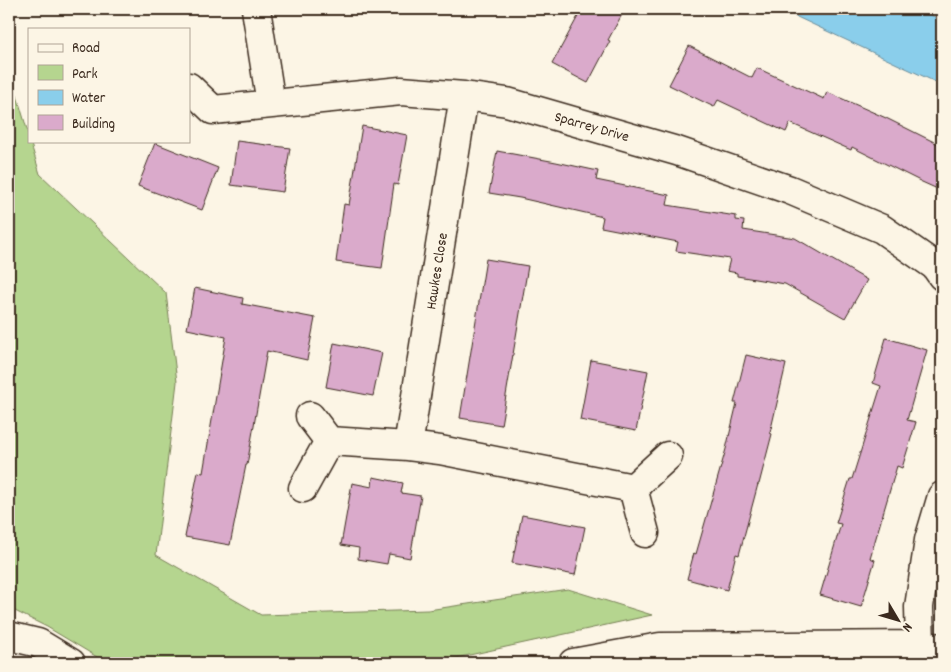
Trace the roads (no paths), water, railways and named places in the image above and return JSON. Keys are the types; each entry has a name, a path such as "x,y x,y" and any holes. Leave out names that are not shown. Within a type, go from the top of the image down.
{"street":[{"path":"256,9 271,104"},
{"name":"Sparrey Drive","path":"190,88 213,110 401,91 464,96 507,102 677,151 790,190 882,229 935,266 942,276"},
{"name":"Hawkes Close","path":"408,446 464,96"},
{"path":"310,416 329,441 440,450 633,488"},
{"path":"303,488 329,441"},
{"path":"633,488 668,456"},
{"path":"633,488 644,533"},
{"path":"573,663 660,647 931,647 919,607 929,540 942,496"},
{"path":"9,636 38,643 71,663"}],"water":[{"path":"780,9 917,9 942,20 942,85"}]}
